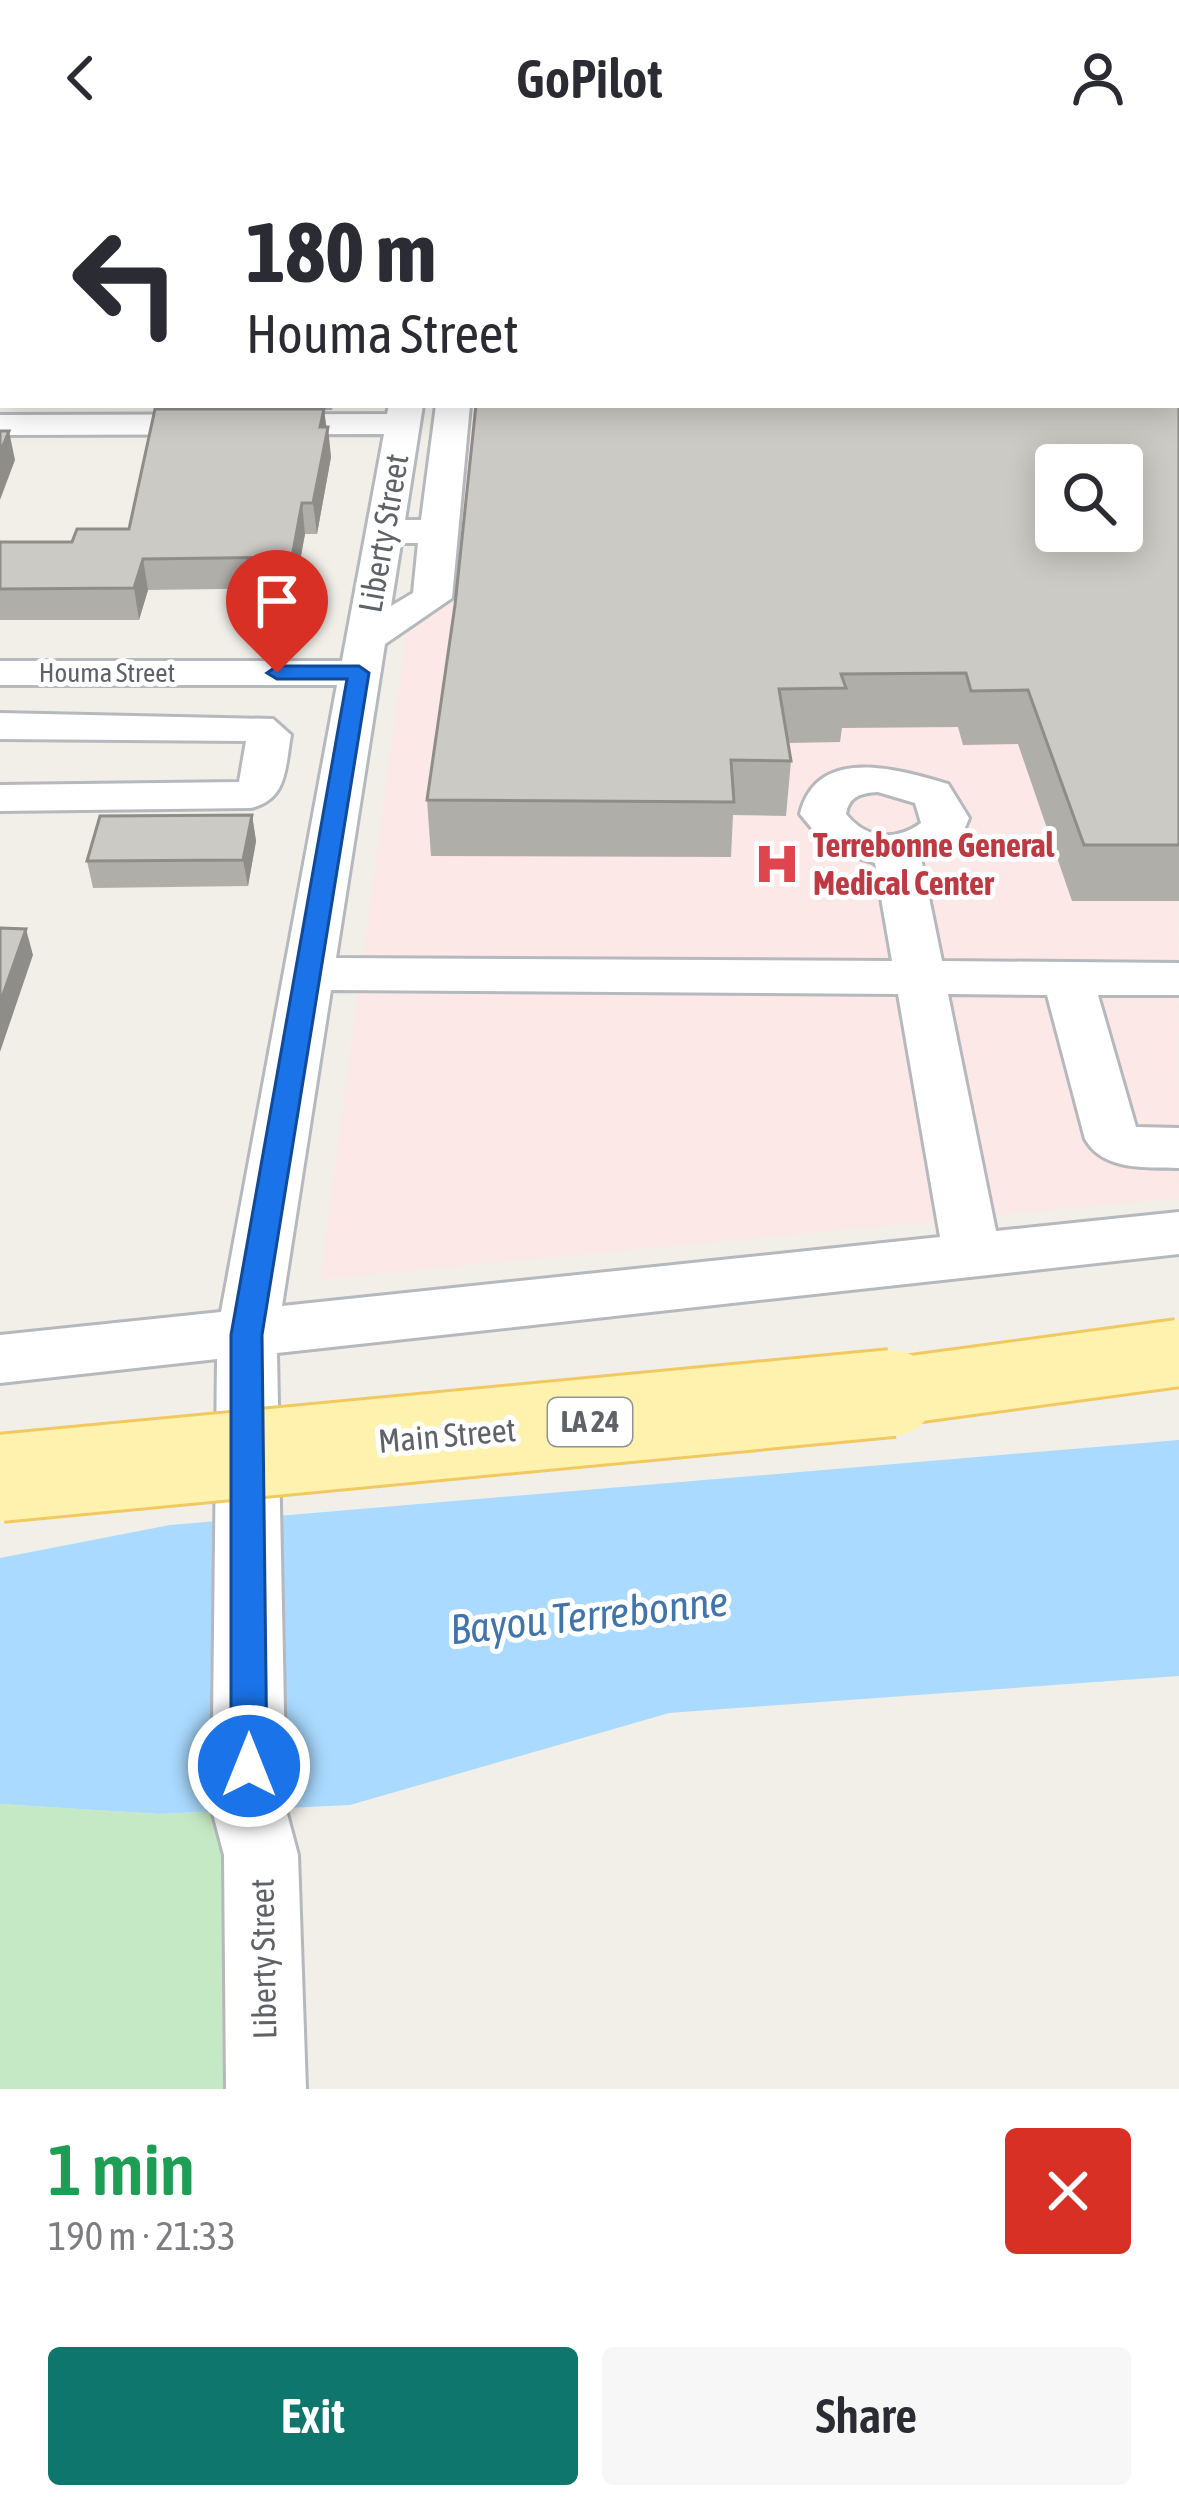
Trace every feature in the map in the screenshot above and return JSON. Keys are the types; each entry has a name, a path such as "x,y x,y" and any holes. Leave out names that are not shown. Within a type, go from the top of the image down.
{"main road":[{"name":"Main Street","path":"0,1478 921,1390 1179,1353"}],"street":[{"path":"362,656 432,598 453,408"},
{"path":"0,425 404,415"},
{"name":"Liberty Street","path":"266,2089 261,1855 249,1810 247,1335 404,415"},
{"path":"383,532 438,531"},
{"name":"Houma Street","path":"0,673 362,656"},
{"path":"0,726 258,728 269,735 260,787 244,796 0,798"},
{"path":"266,760 344,759"},
{"path":"896,850 972,1254"},
{"path":"307,974 1179,980"},
{"path":"1068,978 1112,1139 1131,1147 1179,1148"},
{"path":"0,1359 1179,1233"}],"shaded area":[{"name":"Terrebonne General Medical Center","path":"437,408 1176,408 1179,1198 320,1279"}],"green space":[{"path":"0,1804 160,1814 249,1810 263,2089 0,2089"}],"water":[{"name":"Bayou Terrebonne","path":"1179,1440 1179,1676 669,1713 350,1805 160,1814 0,1804 0,1558 170,1525"}],"building":[{"path":"476,408 1179,408 1179,845 1084,845 1028,690 971,691 966,673 841,674 846,688 779,689 791,761 731,760 734,802 427,800 455,605"},
{"path":"155,409 324,409 320,427 328,427 313,503 302,503 292,557 143,559 134,588 0,589 0,542 72,542 77,529 129,529"},
{"path":"0,431 9,431 0,453"},
{"path":"252,815 243,860 87,861 100,816"},
{"path":"0,928 26,929 0,1003"}],"place":[{"name":"Terrebonne General Medical Center","path":"777,864"}],"route":[{"path":"249,1766 247,1335 359,673 277,673"}]}
